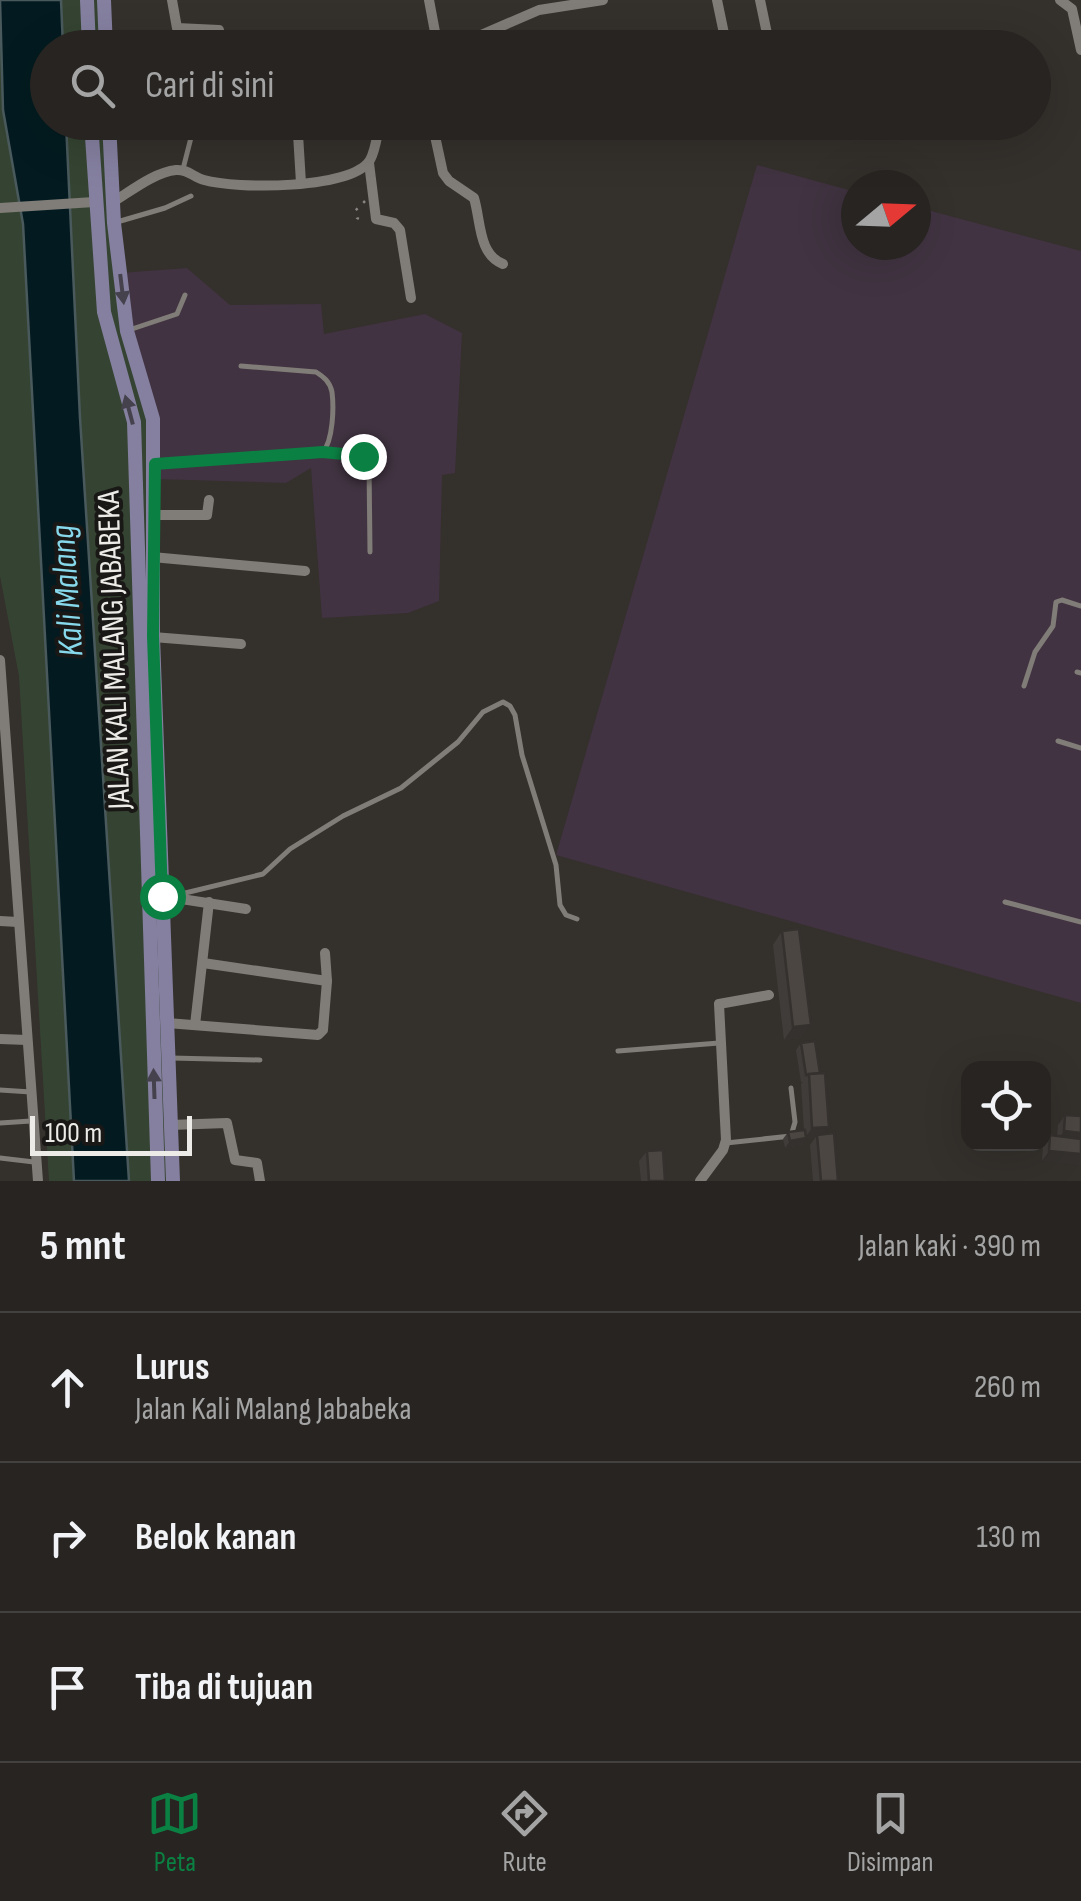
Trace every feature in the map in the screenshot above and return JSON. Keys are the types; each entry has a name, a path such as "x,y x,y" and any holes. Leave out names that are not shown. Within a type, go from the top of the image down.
{"main road":[{"path":"87,0 88,30"},
{"path":"104,0 105,30"},
{"name":"JALAN KALI MALANG JABABEKA","path":"92,140 104,312 134,422 158,1181"},
{"name":"JALAN KALI MALANG JABABEKA","path":"110,140 114,223 127,331 153,418 153,636 168,896 166,1023 173,1181"},
{"path":"135,464 155,464"}],"street":[{"path":"172,0 177,28 219,30"},
{"path":"429,0 435,30"},
{"path":"493,30 539,10 604,0"},
{"path":"717,0 723,30"},
{"path":"760,0 766,30"},
{"path":"1060,0 1072,9 1081,50"},
{"path":"298,140 301,183"},
{"path":"375,140 369,163 376,219 394,223 400,230 411,298"},
{"path":"436,140 443,173 474,198 486,250 494,261 503,264"},
{"path":"113,202 167,171 182,169 204,180 301,183 336,181 369,163"},
{"path":"0,208 94,202"},
{"path":"152,515 208,515 210,500"},
{"path":"152,557 305,571"},
{"path":"153,636 241,644"},
{"path":"0,660 38,1181"},
{"path":"0,834 14,834"},
{"path":"168,896 246,909"},
{"path":"194,1024 209,902"},
{"path":"0,921 18,922"},
{"path":"166,1023 318,1035 323,1030 328,981 325,953"},
{"path":"203,962 328,981"},
{"path":"700,1181 726,1143 720,1003 769,995"},
{"path":"0,1038 27,1040"},
{"path":"170,1124 227,1124 234,1160 257,1163 260,1181"}],"lane":[{"path":"182,169 190,140"},
{"path":"114,223 166,208 191,196"},
{"path":"127,331 178,314 186,296"},
{"path":"241,366 316,372 325,378 332,390 329,444 323,452"},
{"path":"155,464 323,452 363,456 370,464 370,552"},
{"path":"1024,686 1035,652 1052,626 1056,602 1081,606"},
{"path":"168,896 263,874 290,849 343,816 401,788 458,742 482,712 503,702 514,715 522,755 556,866 560,905 566,915 577,919"},
{"path":"1058,741 1081,748"},
{"path":"1005,902 1081,922"},
{"path":"618,1051 722,1043"},
{"path":"168,1058 260,1060"},
{"path":"726,1143 791,1136 795,1122 791,1088"},
{"path":"0,1090 30,1092"},
{"path":"0,1123 34,1120"},
{"path":"0,1158 36,1162"}],"path":[{"path":"374,204 361,201 354,211 361,221 376,219"}],"shaded area":[{"path":"757,165 841,188 841,260 931,260 931,211 1081,251 1081,1003 556,855"},
{"path":"187,268 230,305 321,304 324,334 425,314 462,333 455,473 442,475 439,601 408,613 322,618 311,468 286,483 154,479 120,273"}],"green space":[{"path":"61,0 104,0 105,30 62,30"},
{"path":"0,11 3,110 23,224 75,1181 49,1181 19,676 0,576"},
{"path":"67,140 110,140 127,331 153,419 173,1181 129,1181 80,418"}],"water":[{"name":"Kali Malang","path":"0,0 61,0 62,30 30,30 30,140 67,140 80,418 129,1181 74,1181 23,224 3,110"}],"building":[{"path":"799,929 811,1025 793,1027 782,931"},
{"path":"815,1041 820,1073 806,1075 801,1043"},
{"path":"825,1073 829,1127 812,1128 809,1074"},
{"path":"1065,1115 1081,1116 1081,1133 1064,1131"},
{"path":"805,1130 806,1138 790,1141 788,1132"},
{"path":"834,1133 838,1181 821,1181 817,1135"},
{"path":"1051,1135 1081,1139 1081,1154 1049,1151"},
{"path":"663,1150 665,1181 649,1181 647,1151"}],"route":[{"path":"162,896 153,636 155,464 323,452 363,456"}]}
